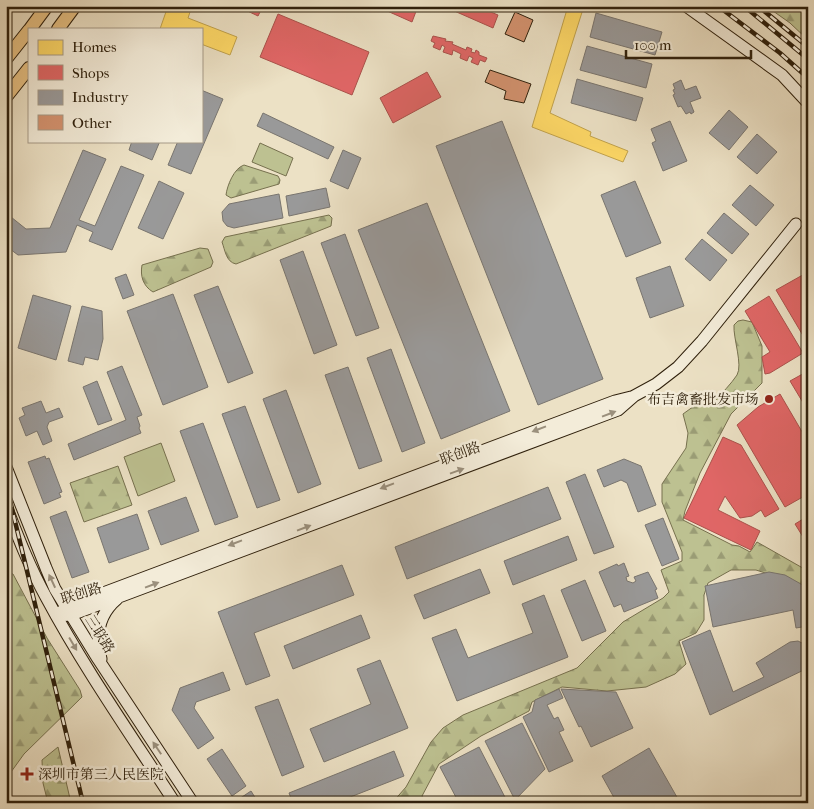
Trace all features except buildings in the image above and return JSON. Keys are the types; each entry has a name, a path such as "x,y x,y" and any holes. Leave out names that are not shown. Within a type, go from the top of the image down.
{"main road":[{"path":"30,28 47,6"},
{"path":"59,28 74,6"},
{"path":"6,59 28,30"},
{"path":"6,96 28,69"}],"street":[{"path":"686,6 782,75 808,102"},
{"name":"联创路","path":"69,611 119,597 618,410 634,396 656,384 678,366 702,341 796,224"},
{"name":"联创路","path":"57,616 606,404 634,396"},
{"name":"三联路","path":"6,467 46,568 69,611 105,670 193,803"},
{"path":"6,506 25,554 57,616 86,666 175,803"},
{"path":"105,670 98,648 100,623 110,606 119,597"}],"green space":[{"path":"766,6 808,6 808,40 790,23"},
{"path":"260,143 293,158 286,176 252,162"},
{"path":"244,165 278,176 279,184 231,198 226,195 229,182 234,173"},
{"path":"329,215 332,218 331,226 236,264 230,261 225,252 222,242 225,237"},
{"path":"200,248 208,249 213,262 211,267 153,292 145,284 141,273 142,265"},
{"path":"738,321 752,322 762,346 762,383 731,414 700,473 683,520 750,552 757,542 808,571 808,590 784,579 756,570 731,570 708,583 704,595 704,620 696,633 679,641 686,664 675,674 646,687 607,691 562,687 532,702 529,711 481,736 439,764 422,796 425,803 392,803 406,787 431,742 443,728 463,715 577,668 623,622 663,598 669,592 661,570 682,561 682,552 662,502 662,484 686,448 688,433 683,414 701,401 714,402 739,371 734,325"},
{"path":"161,443 175,481 138,496 124,457"},
{"path":"118,466 132,505 84,522 70,483"},
{"path":"6,572 13,574 47,638 80,690 82,697 24,754 6,779"},
{"path":"58,747 71,803 48,803 43,783 42,760"}],"railway":[{"path":"718,6 780,53 808,78"},
{"path":"744,6 808,59"},
{"path":"758,6 808,47"},
{"path":"6,484 83,803"}],"place":[{"name":"布吉禽畜批发市场","path":"769,399"},
{"name":"深圳市第三人民医院","path":"27,774"}]}
